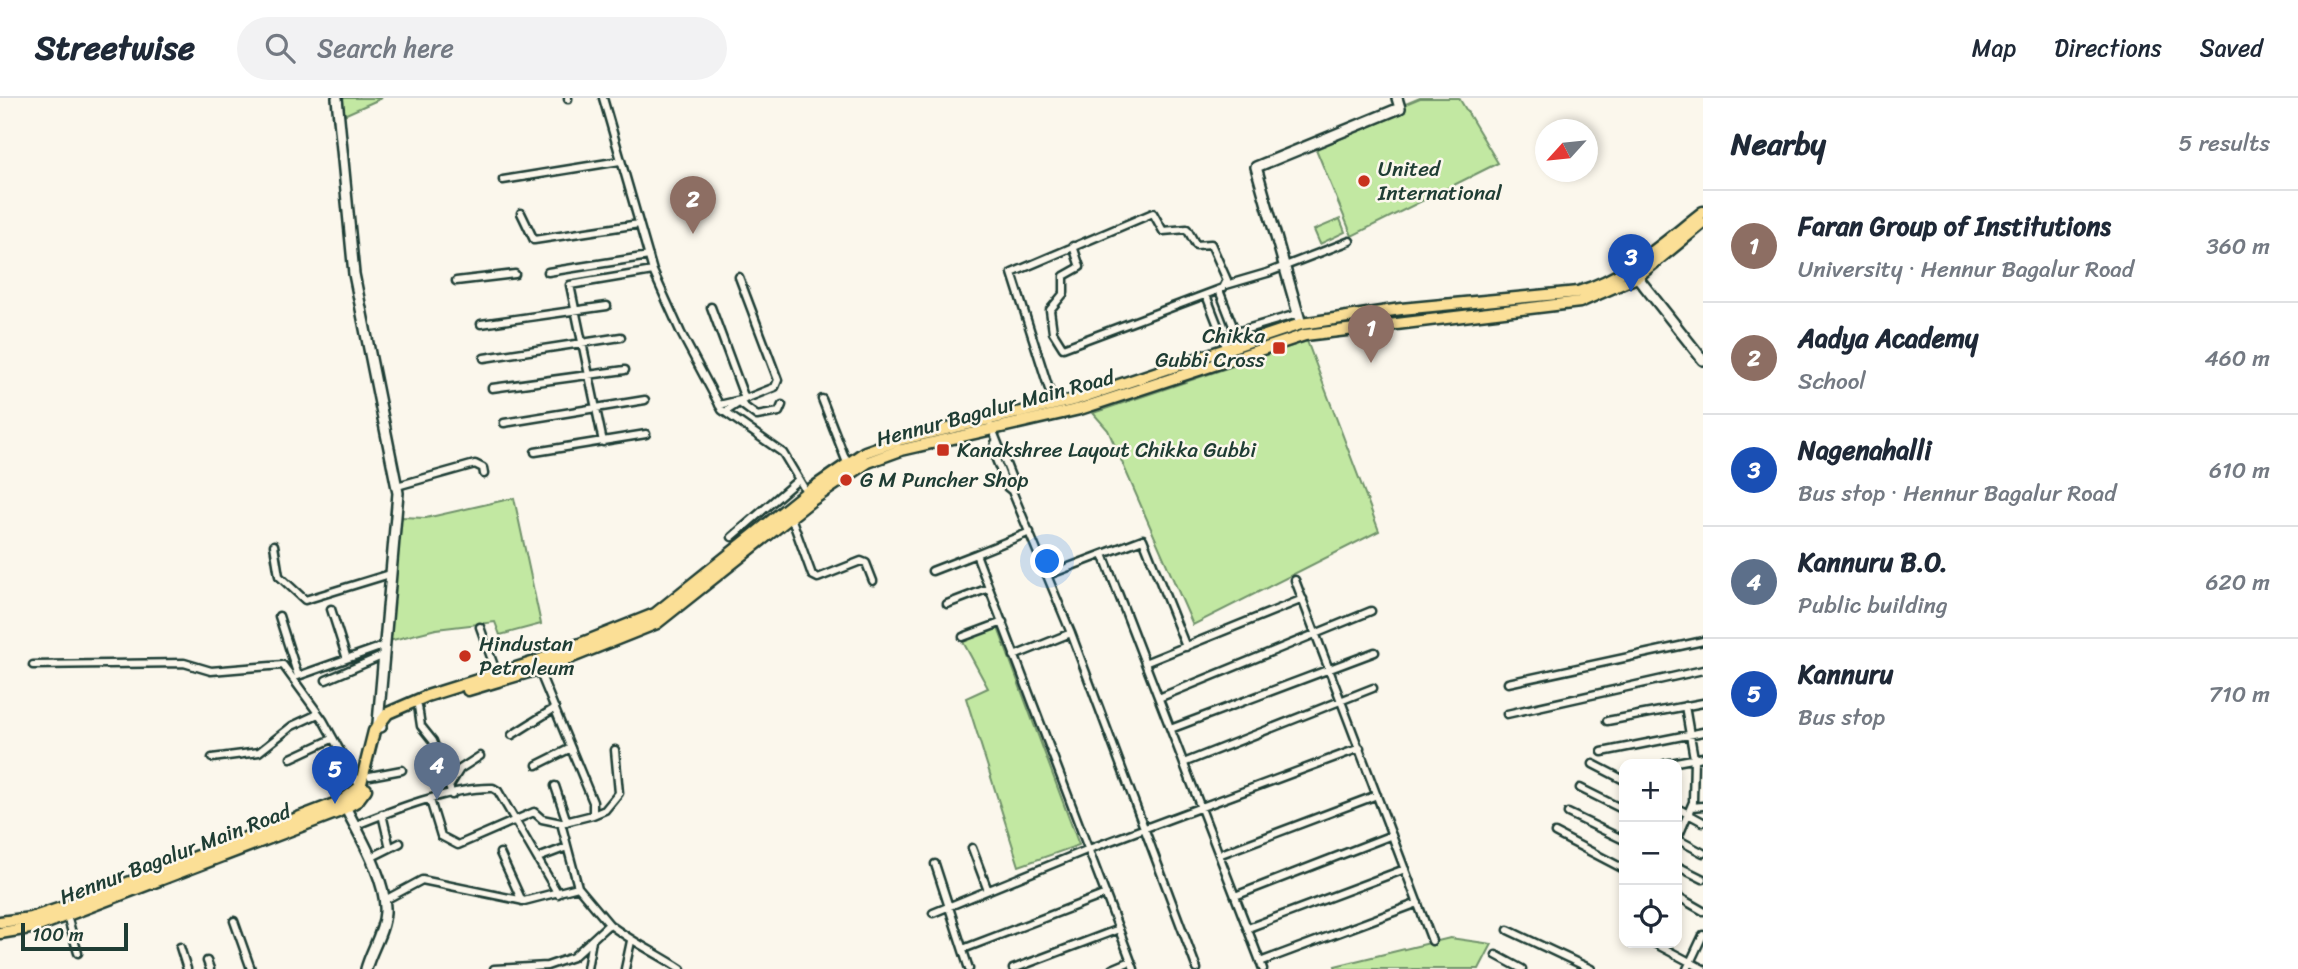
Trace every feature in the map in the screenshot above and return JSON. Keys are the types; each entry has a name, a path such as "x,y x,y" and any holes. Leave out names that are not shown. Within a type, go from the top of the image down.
{"main road":[{"path":"1634,273 1703,212"},
{"path":"1634,273 1703,223"},
{"name":"Hennur Bagalur Main Road","path":"0,933 36,927 344,805 365,792 380,726 399,706 537,665 657,623 791,517 809,496 868,462 901,450 991,426 1227,349 1299,319 1578,292 1634,273"},
{"name":"Hennur Bagalur Main Road","path":"380,726 400,712 497,674 537,665 655,614 809,496 847,463 865,452 899,440 1080,409 1305,335 1580,302 1634,273"},
{"path":"360,788 380,726"},
{"name":"Hennur Bagalur Main Road","path":"0,922 31,918 73,904 344,805 360,788"}],"street":[{"path":"337,98 354,274 397,486 383,651 380,726"},
{"path":"603,98 653,271 719,405 783,453 809,496"},
{"path":"1305,335 1256,167 1400,108 1397,98"},
{"path":"503,180 620,161"},
{"path":"521,213 534,240 639,224"},
{"path":"1054,405 1012,273 1153,213 1163,231 1187,229 1196,245 1211,244 1227,280 1222,287"},
{"path":"1073,246 1080,267 1064,276 1064,293 1050,310 1053,332 1063,348 1350,241"},
{"path":"548,272 649,256"},
{"path":"603,442 573,310 570,285 653,271"},
{"path":"1634,273 1703,360"},
{"path":"456,281 515,274"},
{"path":"725,412 772,389 778,380 739,276"},
{"path":"1222,287 1240,344"},
{"path":"1206,295 1227,349"},
{"path":"481,324 607,306"},
{"path":"711,307 743,401 757,416 779,412 782,405"},
{"path":"1223,336 1299,319"},
{"path":"484,358 621,337"},
{"path":"492,388 625,370"},
{"path":"822,399 847,463"},
{"path":"504,423 645,400"},
{"path":"719,405 743,401"},
{"path":"991,426 995,443 1014,484 1012,491 1071,633 1197,969"},
{"path":"535,452 646,434"},
{"path":"397,486 475,464 483,468 484,474"},
{"path":"732,537 798,480"},
{"path":"791,517 812,575 818,578 825,576 861,561 866,563 873,581"},
{"path":"932,570 1030,532"},
{"path":"1048,575 1143,539 1186,647"},
{"path":"274,545 279,576 305,600 390,574"},
{"path":"976,554 1133,965 1112,969"},
{"path":"1104,554 1173,728 1262,966 1418,903"},
{"path":"1295,580 1432,941"},
{"path":"947,604 989,589"},
{"path":"1147,662 1303,600"},
{"path":"331,609 346,656"},
{"path":"1161,697 1371,611"},
{"path":"279,616 298,676 346,656 383,651"},
{"path":"963,637 1003,622"},
{"path":"480,627 497,674"},
{"path":"1014,656 1071,633"},
{"path":"1508,683 1703,640"},
{"path":"326,680 383,651"},
{"path":"1173,728 1376,652"},
{"path":"33,665 184,663 211,671 283,665 318,714 360,788"},
{"path":"537,665 593,802 593,815"},
{"path":"1507,714 1703,670"},
{"path":"1186,762 1373,688"},
{"path":"1607,721 1703,702"},
{"path":"418,706 421,726 433,741 452,795"},
{"path":"1682,827 1689,811 1694,785 1694,758 1685,706"},
{"path":"512,735 555,708"},
{"path":"212,758 258,752 292,726 318,714"},
{"path":"1602,751 1703,732"},
{"path":"291,758 332,738"},
{"path":"537,765 571,748"},
{"path":"933,913 988,888 1360,748"},
{"path":"430,800 441,836 458,845 534,812 542,820 564,822 593,815 605,810 619,793 615,750"},
{"path":"449,787 460,769 480,756"},
{"path":"1682,760 1703,757"},
{"path":"1593,764 1619,777"},
{"path":"370,776 402,771"},
{"path":"1694,785 1703,783"},
{"path":"555,786 578,887 609,924 631,941 681,969"},
{"path":"354,826 382,814 430,800 493,788 498,791 516,820 558,894"},
{"path":"1580,789 1619,808"},
{"path":"1220,854 1377,795"},
{"path":"344,805 370,858 385,900 381,930 366,969"},
{"path":"1689,811 1703,806"},
{"path":"1682,809 1689,811 1703,822"},
{"path":"1568,813 1619,838"},
{"path":"382,814 390,848"},
{"path":"1555,833 1619,866"},
{"path":"1236,895 1392,835"},
{"path":"1682,841 1703,853"},
{"path":"370,858 401,843"},
{"path":"538,858 567,847"},
{"path":"972,848 988,888"},
{"path":"500,853 522,901"},
{"path":"934,864 950,904 969,969"},
{"path":"1248,928 1405,869"},
{"path":"1682,869 1703,880"},
{"path":"385,900 422,880 522,901 578,887"},
{"path":"963,949 1106,894"},
{"path":"1682,900 1703,911"},
{"path":"67,915 78,953"},
{"path":"234,921 251,969"},
{"path":"494,969 554,966 573,957 609,924"},
{"path":"1013,969 1119,929"},
{"path":"1508,930 1591,969"},
{"path":"1688,966 1703,935"},
{"path":"587,969 592,940"},
{"path":"625,969 631,941"},
{"path":"180,947 187,969"},
{"path":"1661,948 1688,966 1703,969"},
{"path":"1496,955 1522,969"},
{"path":"207,961 210,969"}],"green space":[{"path":"342,98 382,98 344,115"},
{"name":"United International","path":"1420,98 1459,98 1498,163 1352,236 1316,149 1405,112 1403,105"},
{"path":"1340,219 1345,232 1320,244 1314,230"},
{"path":"1307,341 1379,531 1193,625 1108,430 1093,413"},
{"path":"514,498 541,624 500,635 495,622 436,629 389,641 401,517 426,518"},
{"path":"998,628 1079,845 1019,866 966,698 988,688 962,640"},
{"path":"1450,938 1492,944 1479,969 1336,969 1335,966"}],"place":[{"name":"United International","path":"1364,181"},
{"name":"Aadya Academy","path":"693,234"},
{"name":"Nagenahalli","path":"1631,292"},
{"name":"Chikka Gubbi Cross","path":"1279,348"},
{"name":"Faran Group of Institutions","path":"1371,363"},
{"name":"Kanakshree Layout Chikka Gubbi","path":"943,450"},
{"name":"G M Puncher Shop","path":"846,480"},
{"name":"Hindustan Petroleum","path":"465,656"},
{"name":"Kannuru B.O.","path":"437,800"},
{"name":"Kannuru","path":"335,804"}]}
